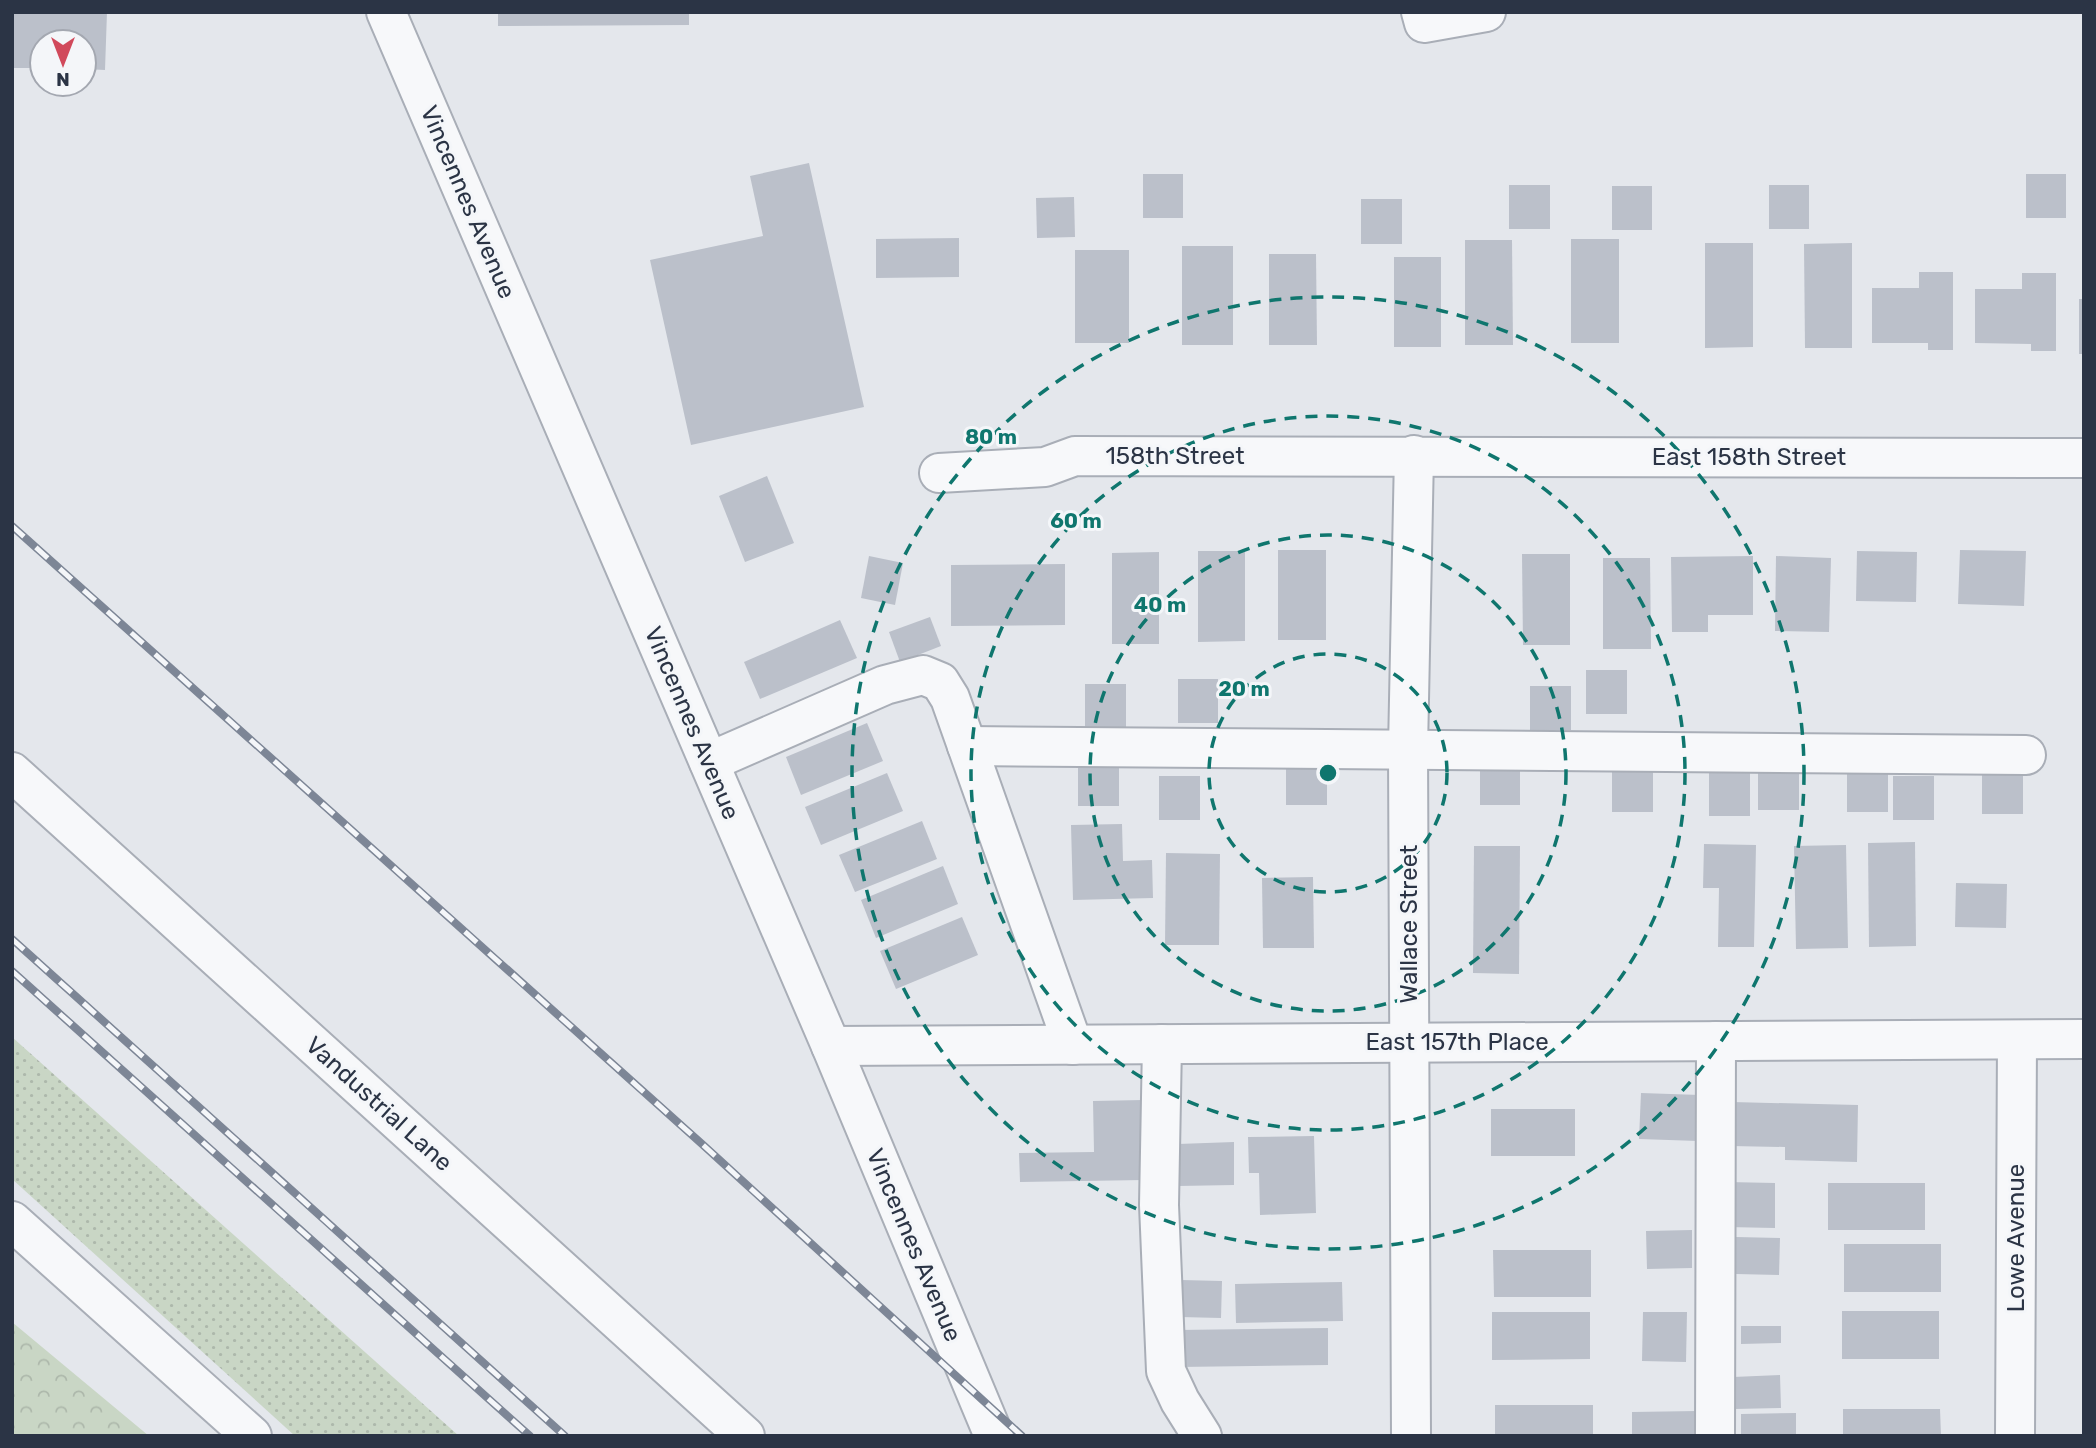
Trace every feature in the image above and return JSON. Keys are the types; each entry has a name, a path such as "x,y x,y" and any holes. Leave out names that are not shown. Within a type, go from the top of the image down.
{"street":[{"name":"Vincennes Avenue","path":"386,12 831,1046 994,1436"},
{"path":"1421,12 1423,23 1486,12"},
{"name":"East 158th Street","path":"1414,455 2084,458"},
{"name":"158th Street","path":"939,473 1045,467 1076,456 1414,455"},
{"name":"Wallace Street","path":"1411,1436 1408,749 1414,455"},
{"path":"709,762 885,685 923,676 940,682 967,746 1073,1045"},
{"path":"967,746 2026,755"},
{"name":"Vandustrial Lane","path":"12,772 745,1436"},
{"name":"Lowe Avenue","path":"2015,1436 2017,1040"},
{"name":"East 157th Place","path":"831,1046 2084,1040"},
{"path":"1715,1436 1716,1041"},
{"path":"1162,1044 1159,1205 1166,1371 1180,1401 1202,1436"},
{"path":"12,1221 252,1436"}],"green space":[{"path":"12,1037 459,1436 295,1436 12,1179"},
{"path":"12,1322 149,1436 12,1436"}],"building":[{"path":"12,12 107,12 105,70 98,70 98,28 28,28 28,68 12,68"},
{"path":"498,12 689,12 689,25 498,26"},
{"path":"809,163 864,407 691,445 650,260 763,236 750,176"},
{"path":"1143,174 1183,174 1183,218 1143,218"},
{"path":"2026,174 2066,174 2066,218 2026,218"},
{"path":"1509,185 1550,185 1550,229 1509,229"},
{"path":"1769,185 1809,185 1809,229 1769,229"},
{"path":"1612,186 1652,186 1652,230 1612,230"},
{"path":"1074,197 1075,237 1037,238 1036,198"},
{"path":"1361,199 1402,199 1402,244 1361,244"},
{"path":"959,238 959,277 876,278 876,239"},
{"path":"1571,239 1619,239 1619,343 1571,343"},
{"path":"1465,240 1512,240 1513,345 1465,345"},
{"path":"1705,243 1753,243 1753,347 1705,348"},
{"path":"1852,243 1852,348 1805,348 1804,244"},
{"path":"1182,246 1233,246 1233,345 1182,345"},
{"path":"1075,250 1129,250 1129,343 1075,343"},
{"path":"1269,254 1316,254 1317,345 1269,345"},
{"path":"1394,257 1441,257 1441,347 1394,347"},
{"path":"1919,272 1953,272 1953,350 1928,350 1928,343 1872,343 1872,288 1919,288"},
{"path":"2022,273 2056,273 2056,351 2031,351 2031,344 1975,343 1975,289 2022,289"},
{"path":"2079,299 2084,299 2084,354 2079,354"},
{"path":"767,476 794,543 745,562 719,496"},
{"path":"1278,550 1326,550 1326,640 1278,640"},
{"path":"1960,550 2026,551 2024,606 1958,604"},
{"path":"1198,551 1245,551 1245,641 1198,642"},
{"path":"1857,551 1917,552 1916,602 1856,601"},
{"path":"1159,552 1159,644 1112,644 1112,553"},
{"path":"1522,554 1570,554 1570,645 1523,645"},
{"path":"869,556 903,563 895,605 861,598"},
{"path":"1753,556 1753,615 1708,615 1708,632 1672,632 1671,557"},
{"path":"1776,556 1831,558 1829,632 1775,631"},
{"path":"1603,558 1650,558 1651,649 1603,649"},
{"path":"1065,564 1065,625 951,626 951,565"},
{"path":"930,617 941,646 900,662 889,632"},
{"path":"840,620 857,658 760,699 744,662"},
{"path":"1586,670 1627,670 1627,714 1586,714"},
{"path":"1178,679 1218,679 1218,723 1178,723"},
{"path":"1085,684 1126,684 1126,728 1085,728"},
{"path":"1530,686 1571,686 1571,730 1530,730"},
{"path":"867,723 883,761 801,795 786,757"},
{"path":"1286,761 1327,761 1327,805 1286,805"},
{"path":"1480,761 1520,761 1520,805 1480,805"},
{"path":"1078,763 1119,763 1119,806 1078,806"},
{"path":"1758,766 1799,766 1799,810 1758,810"},
{"path":"1612,768 1653,768 1653,812 1612,812"},
{"path":"1847,768 1888,768 1888,812 1847,812"},
{"path":"1982,770 2023,770 2023,814 1982,814"},
{"path":"1709,772 1750,772 1750,816 1709,816"},
{"path":"887,773 903,811 821,845 805,807"},
{"path":"1159,776 1200,776 1200,820 1159,820"},
{"path":"1893,776 1934,776 1934,820 1893,820"},
{"path":"922,821 937,859 855,892 839,855"},
{"path":"1122,824 1123,861 1152,860 1153,898 1073,900 1071,825"},
{"path":"1915,842 1916,946 1869,947 1868,843"},
{"path":"1704,844 1756,845 1754,947 1718,947 1719,888 1703,888"},
{"path":"1846,845 1848,948 1796,949 1794,846"},
{"path":"1474,846 1520,846 1519,974 1473,973"},
{"path":"1166,853 1220,854 1219,945 1165,945"},
{"path":"943,866 958,904 876,938 861,900"},
{"path":"1313,877 1314,948 1263,948 1262,878"},
{"path":"1956,883 2007,884 2006,928 1955,927"},
{"path":"962,917 978,955 896,989 880,951"},
{"path":"1641,1093 1700,1095 1698,1141 1639,1139"},
{"path":"1143,1100 1144,1180 1020,1182 1019,1153 1094,1152 1093,1101"},
{"path":"1732,1102 1858,1105 1857,1162 1785,1160 1785,1147 1731,1146"},
{"path":"1491,1109 1575,1109 1575,1156 1491,1156"},
{"path":"1314,1136 1316,1213 1260,1215 1259,1173 1249,1173 1248,1137"},
{"path":"1234,1142 1234,1185 1178,1186 1178,1144"},
{"path":"1727,1182 1775,1183 1775,1228 1727,1227"},
{"path":"1828,1183 1925,1183 1925,1230 1828,1230"},
{"path":"1692,1230 1692,1268 1647,1269 1646,1231"},
{"path":"1736,1237 1780,1238 1779,1275 1736,1274"},
{"path":"1844,1244 1941,1244 1941,1292 1844,1292"},
{"path":"1493,1250 1591,1250 1591,1297 1494,1297"},
{"path":"1181,1280 1222,1281 1221,1318 1180,1317"},
{"path":"1342,1282 1343,1321 1236,1323 1235,1284"},
{"path":"1842,1311 1939,1311 1939,1359 1842,1359"},
{"path":"1492,1312 1590,1312 1590,1359 1492,1360"},
{"path":"1643,1312 1687,1312 1686,1362 1642,1361"},
{"path":"1741,1326 1781,1326 1781,1343 1741,1344"},
{"path":"1328,1328 1328,1365 1179,1367 1178,1330"},
{"path":"1780,1375 1781,1408 1734,1409 1733,1377"},
{"path":"1495,1405 1593,1405 1593,1436 1495,1436"},
{"path":"1843,1409 1940,1409 1941,1436 1843,1436"},
{"path":"1697,1411 1697,1436 1632,1436 1632,1412"},
{"path":"1796,1413 1796,1436 1741,1436 1741,1414"}],"railway":[{"path":"12,526 702,1144 1022,1436"},
{"path":"12,939 565,1436"},
{"path":"12,971 530,1436"}]}
